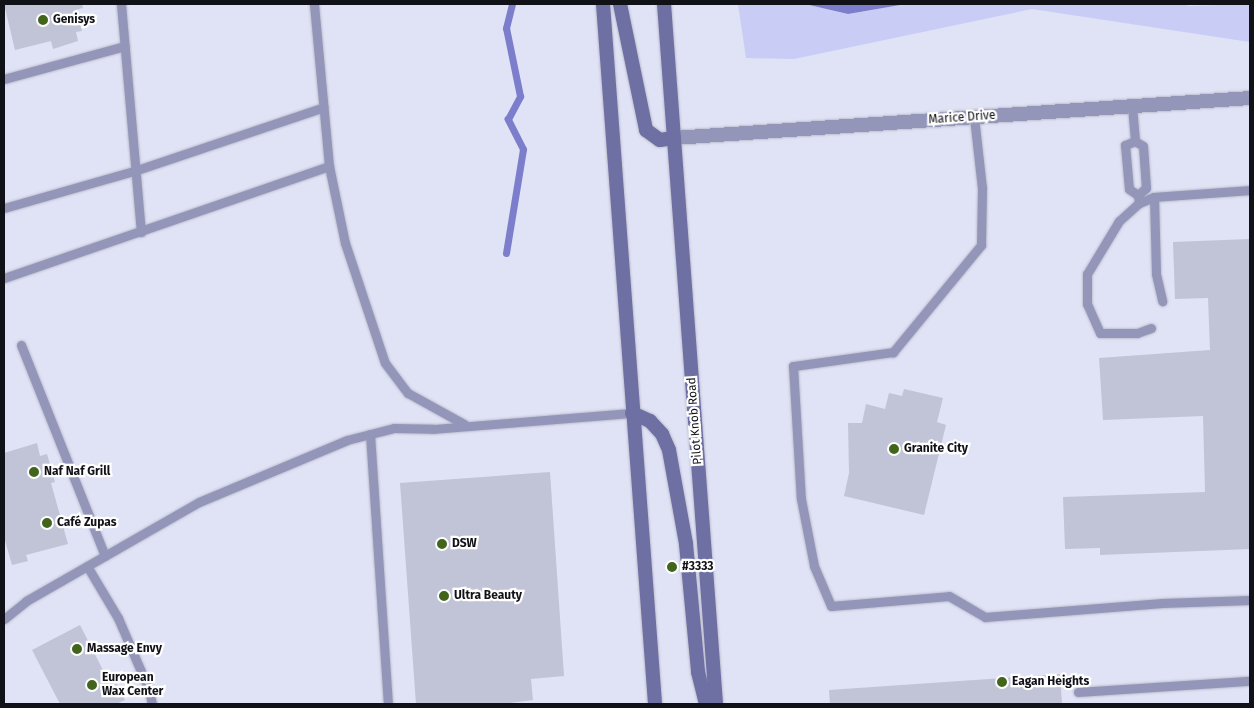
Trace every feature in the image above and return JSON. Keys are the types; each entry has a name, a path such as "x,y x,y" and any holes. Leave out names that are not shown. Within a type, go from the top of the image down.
{"main road":[{"path":"603,4 654,704"},
{"path":"620,4 646,130 660,140 674,138"},
{"name":"Pilot Knob Road","path":"664,4 716,704"},
{"path":"632,412 650,421 662,434 668,450 686,544 698,672 706,704"},
{"path":"654,688 664,704"}],"street":[{"name":"Marice Drive","path":"674,138 1250,98"}],"lane":[{"path":"121,4 134,171 141,232"},
{"path":"314,4 329,166 345,243 385,363 408,393 464,424"},
{"path":"4,79 125,46"},
{"path":"4,208 134,171 324,106"},
{"path":"1132,106 1135,141"},
{"path":"974,117 982,188 981,245 893,352 793,366 801,499 814,566 831,606 949,596 985,618 1162,603 1250,600"},
{"path":"1135,141 1143,146 1146,188 1119,221 1087,274 1087,304 1100,333 1137,333 1151,328"},
{"path":"1135,141 1125,146 1129,189 1138,199"},
{"path":"4,278 329,166"},
{"path":"1138,199 1154,196 1250,190"},
{"path":"1154,196 1156,274 1162,301"},
{"path":"21,345 105,556"},
{"path":"4,619 26,601 199,502 347,440 394,428 434,429 464,424 632,412"},
{"path":"370,434 388,704"},
{"path":"87,566 118,618 149,690 152,704"},
{"path":"1078,692 1250,681"}],"shaded area":[{"path":"738,4 805,4 848,14 906,4 1182,4 1189,6 1250,4 1250,42 1032,9 794,59 746,58"}],"water":[{"path":"805,4 906,4 848,14"}],"building":[{"name":"Genisys","path":"4,4 82,4 83,8 75,10 82,31 76,32 78,41 53,49 51,41 15,50"},
{"path":"1250,239 1250,549 1100,555 1100,548 1065,549 1063,497 1205,492 1203,416 1103,420 1099,358 1210,350 1208,298 1175,299 1173,242"},
{"name":"Granite City","path":"904,389 943,398 937,422 946,425 924,515 844,496 849,473 848,423 862,423 866,404 885,409 889,393 902,396"},
{"path":"37,443 40,456 47,454 55,482 51,483 68,544 26,555 28,561 12,565 4,537 4,453"},
{"path":"550,472 564,676 531,679 533,700 501,704 416,704 400,483"},
{"path":"80,625 107,678 112,675 125,700 116,704 60,704 32,650"},
{"name":"Eagan Heights","path":"1060,674 1062,704 830,704 829,690"}],"waterway":[{"path":"506,253 523,149 508,119 520,96 506,28 512,4"}],"place":[{"name":"Genisys","path":"43,20"},
{"name":"Granite City","path":"894,449"},
{"name":"Naf Naf Grill","path":"34,472"},
{"name":"Café Zupas","path":"47,523"},
{"name":"DSW","path":"442,544"},
{"name":"#3333","path":"672,567"},
{"name":"Ultra Beauty","path":"444,596"},
{"name":"Massage Envy","path":"77,649"},
{"name":"Eagan Heights","path":"1002,682"},
{"name":"European Wax Center","path":"92,685"}]}
